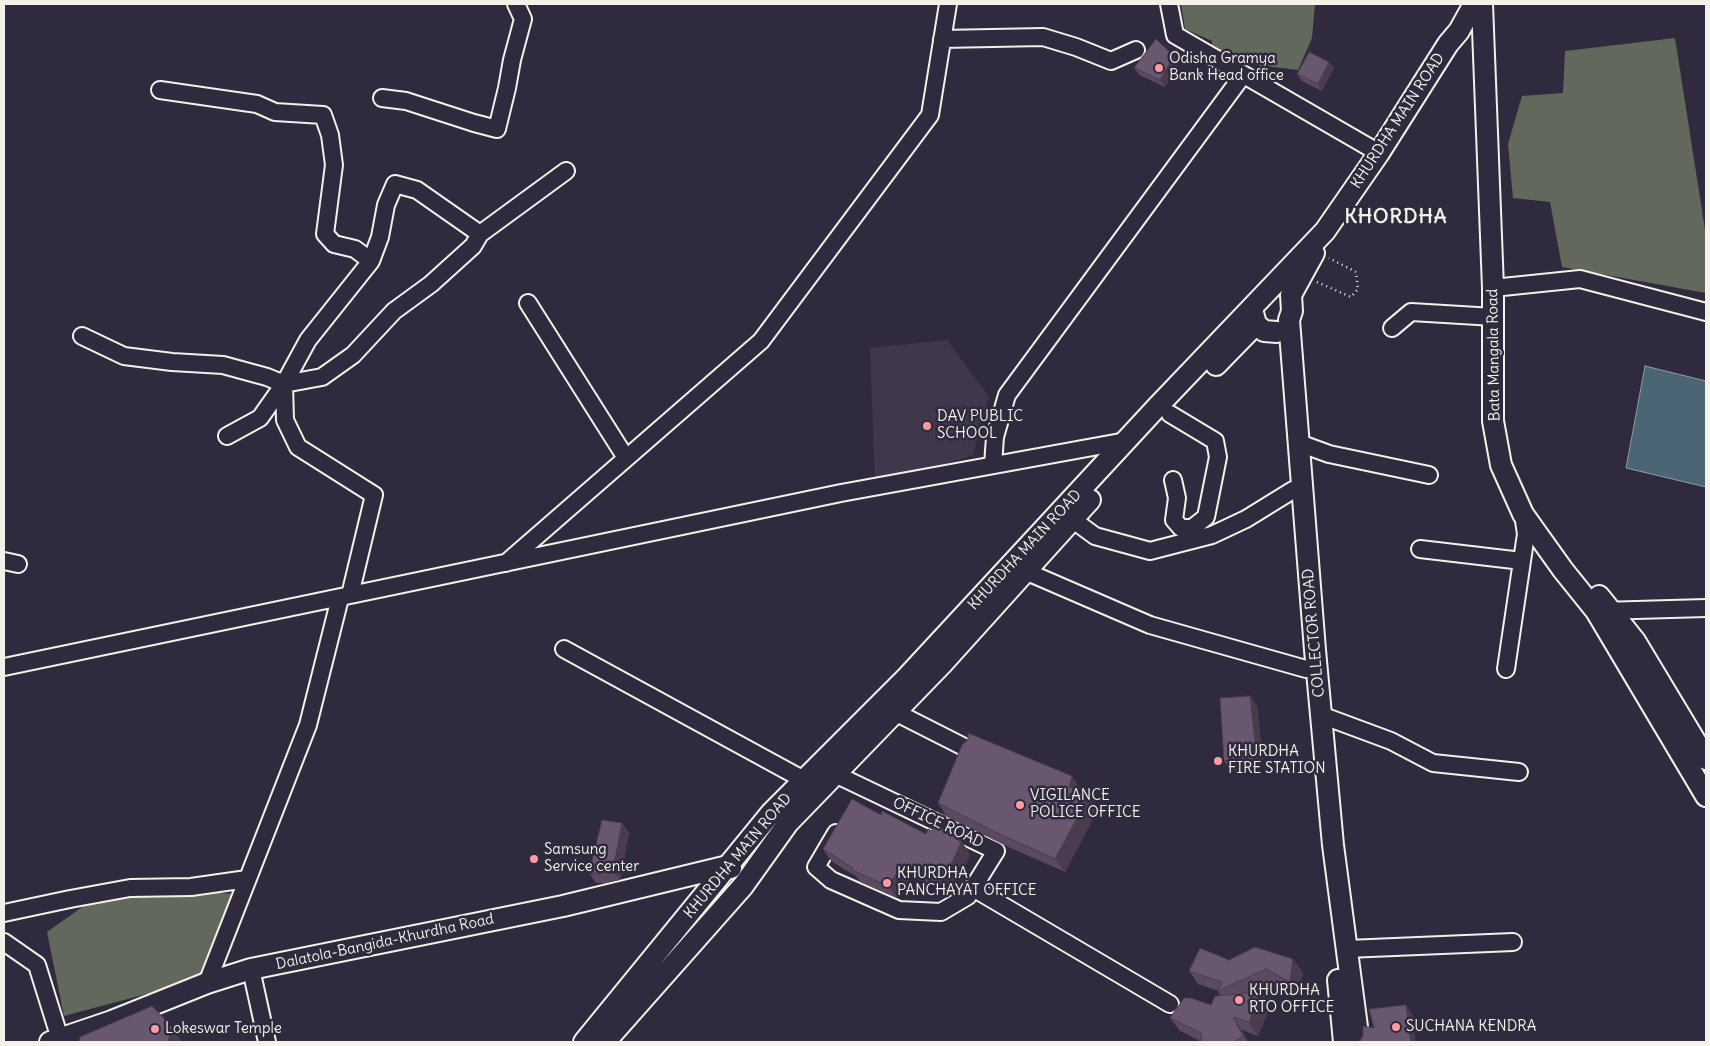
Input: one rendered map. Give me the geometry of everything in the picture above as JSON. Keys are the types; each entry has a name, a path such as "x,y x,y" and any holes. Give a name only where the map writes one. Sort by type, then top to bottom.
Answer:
{"main road":[{"path":"1448,44 1464,4"},
{"path":"1448,44 1459,31 1474,4"},
{"name":"Bata Mangala Road","path":"1482,4 1497,288 1507,418 1513,461 1534,512 1604,611 1706,796"},
{"name":"Bata Mangala Road","path":"1488,4 1497,288 1494,317 1493,421 1501,465 1523,514 1563,570 1635,641 1706,759"},
{"name":"KHURDHA MAIN ROAD","path":"584,1042 771,813 907,677 1126,440 1325,231 1379,153 1448,44"},
{"name":"COLLECTOR ROAD","path":"1325,231 1291,295 1292,311 1283,326 1306,669 1333,846 1359,1042"},
{"path":"1269,289 1281,290 1291,295"},
{"path":"1255,303 1253,314 1256,324 1264,331 1283,326"},
{"name":"KHURDHA MAIN ROAD","path":"605,1042 748,879 788,824 942,664 1072,519 1256,324"},
{"name":"COLLECTOR ROAD","path":"1283,326 1299,443 1321,715 1320,762 1344,1042"},
{"path":"728,866 748,879"},
{"name":"Dalatola-Bangida-Khurdha Road","path":"57,1041 207,983 251,969 563,906 728,866"}],"street":[{"path":"382,98 406,102 497,129 523,19 516,4"},
{"path":"505,563 761,341 930,115 948,4"},
{"path":"1169,4 1175,35 1379,153"},
{"path":"942,39 1043,37 1076,47 1111,61 1136,50"},
{"path":"993,465 995,437 1007,395 1243,75"},
{"path":"160,90 256,104 275,112 323,115 330,134 334,165 325,234 334,244 355,249 371,261"},
{"path":"82,336 124,356 172,362 223,365 267,376 284,384 322,377 354,355 394,311 431,284 473,246 480,234 566,171"},
{"path":"227,436 260,418 284,384 308,340 371,261 380,237 386,205 395,184 418,190 480,234"},
{"path":"1497,288 1580,278 1706,312"},
{"path":"528,303 626,458"},
{"path":"1392,328 1411,312 1494,317"},
{"path":"207,983 308,725 374,495 298,447 285,420 284,384"},
{"path":"1170,414 1215,442 1218,457 1206,517 1192,528 1181,528 1174,520 1177,498 1173,480"},
{"path":"4,667 841,493 1126,440"},
{"path":"1299,443 1329,454 1429,475"},
{"path":"1072,519 1095,536 1150,551 1212,535 1246,519 1293,490"},
{"path":"1506,669 1526,534 1523,514"},
{"path":"1420,549 1522,561"},
{"path":"1025,571 1150,625 1306,669"},
{"path":"1604,611 1706,608"},
{"path":"564,649 804,780"},
{"path":"896,712 968,749"},
{"path":"1321,715 1391,741 1433,763 1519,772"},
{"name":"OFFICE ROAD","path":"835,774 996,851 968,896 940,912 900,910 831,880 816,867 847,816"},
{"path":"4,913 130,888 191,887 247,879"},
{"path":"973,888 1170,1004"},
{"path":"4,942 37,965 57,1041"},
{"path":"1347,949 1513,942"},
{"path":"251,969 267,1042"}],"path":[{"path":"1302,276 1350,297 1358,289 1356,272 1325,256"}],"shaded area":[{"name":"DAV PUBLIC SCHOOL","path":"947,340 989,397 973,455 875,487 870,348"}],"green space":[{"path":"1181,4 1315,4 1312,38 1298,70 1233,62 1212,56 1212,41 1185,29"},
{"path":"1675,38 1706,236 1706,293 1562,267 1550,202 1513,198 1508,144 1522,96 1563,93 1565,51"},
{"path":"158,889 237,894 199,980 64,1016 47,932 88,903"}],"water":[{"path":"1645,366 1706,381 1706,487 1626,468"}],"building":[{"name":"Odisha Gramya Bank Head office","path":"1156,39 1174,56 1160,80 1134,68"},
{"path":"1309,52 1329,62 1318,84 1297,74"},
{"path":"1250,696 1256,750 1251,748 1253,756 1224,761 1220,698"},
{"name":"VIGILANCE POLICE OFFICE","path":"968,733 1072,776 1069,787 1089,796 1055,859 995,832 938,803 962,745 968,740"},
{"path":"852,799 881,815 882,811 926,834 928,829 932,831 936,825 958,836 956,839 961,842 944,881 903,864 888,886 852,870 853,868 823,849"},
{"path":"602,820 622,823 613,870 589,873"},
{"path":"1255,947 1293,959 1290,982 1266,969 1218,991 1222,982 1189,971 1200,948 1229,960"},
{"path":"1261,992 1249,1022 1233,1017 1243,1036 1234,1042 1202,1042 1201,1033 1170,1018 1184,998 1191,998 1211,1005 1215,996"},
{"path":"1406,1005 1411,1042 1360,1042 1363,1036 1363,1026 1374,1028 1369,1009"},
{"path":"152,1006 172,1027 168,1042 79,1042 80,1037"}],"place":[{"name":"Odisha Gramya Bank Head office","path":"1159,68"},
{"name":"DAV PUBLIC SCHOOL","path":"927,426"},
{"name":"KHURDHA FIRE STATION","path":"1218,761"},
{"name":"VIGILANCE POLICE OFFICE","path":"1020,805"},
{"name":"Samsung Service center","path":"534,859"},
{"name":"KHURDHA PANCHAYAT OFFICE","path":"887,883"},
{"name":"KHURDHA RTO OFFICE","path":"1239,1000"},
{"name":"SUCHANA KENDRA","path":"1396,1027"},
{"name":"Lokeswar Temple","path":"155,1029"}],"district":[{"name":"KHORDHA","path":"1396,217"}]}
